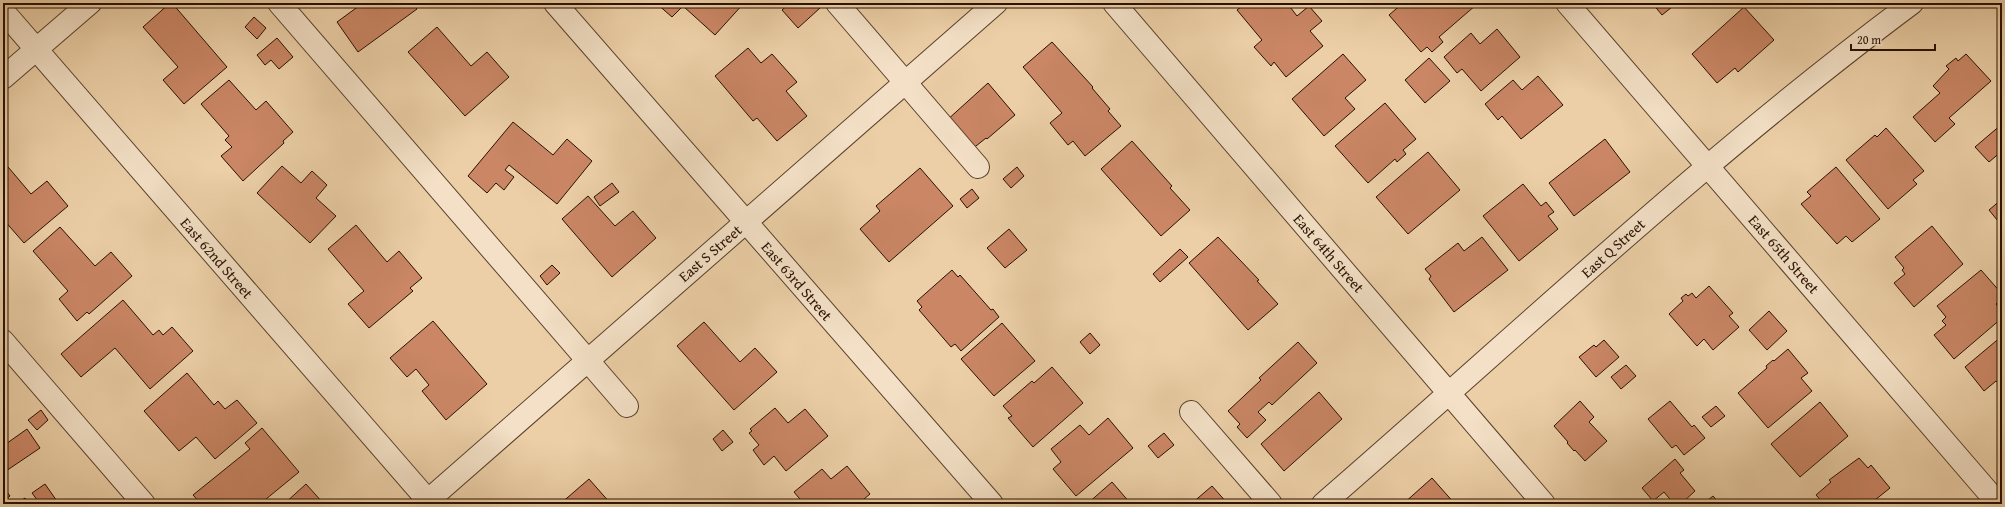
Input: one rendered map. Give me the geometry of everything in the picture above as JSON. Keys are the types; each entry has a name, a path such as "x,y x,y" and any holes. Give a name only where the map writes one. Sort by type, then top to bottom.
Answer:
{"street":[{"path":"3,78 90,3"},
{"path":"279,3 589,360 627,406"},
{"name":"East 63rd Street","path":"555,3 992,504"},
{"path":"837,3 978,167"},
{"name":"East S Street","path":"428,503 996,3"},
{"name":"East 64th Street","path":"1114,3 1544,504"},
{"name":"East 65th Street","path":"1567,3 1989,493 2001,504"},
{"name":"East Q Street","path":"1323,504 1451,394 1707,165 1862,40 1912,3"},
{"name":"East 62nd Street","path":"3,11 428,503"},
{"path":"3,341 144,504"},
{"path":"1191,412 1271,504"}],"building":[{"path":"170,3 172,3 227,67 184,104 163,80 178,67 143,27"},
{"path":"363,3 413,3 417,9 358,52 337,22"},
{"path":"656,3 744,3 715,35 683,6 672,17"},
{"path":"790,3 815,3 820,8 798,28 782,10"},
{"path":"1246,3 1287,3 1297,16 1309,6 1322,21 1310,31 1323,46 1286,77 1274,62 1271,66 1254,47 1262,40 1237,10"},
{"path":"1403,3 1474,3 1476,5 1439,37 1443,42 1432,52 1427,47 1421,52 1389,15"},
{"path":"1652,3 1677,3 1662,15"},
{"path":"1744,7 1774,40 1738,72 1735,68 1717,83 1692,54"},
{"path":"254,17 266,28 257,39 245,27"},
{"path":"437,27 471,66 487,52 509,77 465,116 408,52"},
{"path":"1497,29 1520,57 1481,91 1462,69 1457,73 1444,57 1471,33 1480,44"},
{"path":"277,38 293,57 279,69 271,60 265,65 257,55"},
{"path":"1052,42 1093,87 1092,88 1110,109 1108,111 1121,126 1085,156 1073,141 1068,145 1050,123 1062,113 1023,67"},
{"path":"748,48 761,63 772,54 797,82 786,91 807,116 777,141 757,118 753,121 715,76"},
{"path":"1343,54 1366,80 1345,98 1355,109 1324,136 1292,99"},
{"path":"1966,54 1991,81 1949,118 1955,124 1935,142 1913,117 1940,93 1933,86 1949,69 1946,66 1956,58 1958,61"},
{"path":"1429,58 1450,81 1425,103 1405,80"},
{"path":"1538,76 1563,105 1521,139 1502,116 1498,120 1485,104 1513,80 1522,90"},
{"path":"229,80 256,110 266,101 293,132 283,141 284,143 243,181 221,156 232,147 225,140 229,136 201,104"},
{"path":"988,83 1015,115 987,139 986,138 971,150 946,121"},
{"path":"1385,103 1416,139 1403,150 1406,154 1397,162 1395,159 1368,183 1335,146"},
{"path":"513,122 553,155 567,139 592,161 557,204 509,165 505,170 514,177 504,190 496,183 487,193 468,176"},
{"path":"2002,124 2002,151 1989,162 1975,147"},
{"path":"1886,128 1924,171 1913,180 1917,184 1888,209 1846,160 1875,135 1877,137"},
{"path":"1605,139 1630,172 1574,216 1549,183"},
{"path":"1132,141 1172,186 1170,188 1190,210 1161,236 1101,169"},
{"path":"1428,152 1460,190 1408,234 1376,197"},
{"path":"3,161 31,194 47,181 68,206 24,243 3,219"},
{"path":"282,166 301,183 312,171 327,185 316,198 336,216 310,243 257,193"},
{"path":"1017,167 1024,176 1011,188 1003,179"},
{"path":"1836,167 1880,219 1852,242 1846,236 1837,244 1801,204 1811,196 1807,192"},
{"path":"920,168 953,206 889,262 860,229 880,211 876,206"},
{"path":"612,183 619,192 600,206 594,197"},
{"path":"1523,184 1541,206 1546,202 1554,212 1548,216 1558,229 1519,261 1483,216"},
{"path":"972,189 979,198 967,208 960,199"},
{"path":"588,196 615,226 633,211 656,238 612,277 562,219"},
{"path":"2002,199 2002,226 1989,210"},
{"path":"356,225 387,262 399,251 422,278 410,288 413,291 369,328 348,304 364,291 328,249"},
{"path":"1932,226 1963,264 1914,307 1894,283 1905,274 1902,270 1904,268 1895,257"},
{"path":"60,227 95,266 111,252 132,276 89,314 87,312 77,321 59,299 68,291 33,251"},
{"path":"1009,229 1027,250 1005,268 987,248"},
{"path":"1218,237 1259,280 1257,281 1278,304 1248,330 1189,263"},
{"path":"1482,237 1508,270 1454,312 1429,279 1431,276 1425,269 1458,243 1464,251"},
{"path":"1180,249 1188,257 1160,282 1153,274"},
{"path":"552,265 560,273 547,285 540,276"},
{"path":"952,270 958,277 960,275 999,317 961,351 955,344 951,347 919,310 922,307 917,301"},
{"path":"1981,270 2002,294 2002,298 1996,304 2002,311 2002,318 1954,359 1934,335 1946,325 1942,321 1946,317 1937,306"},
{"path":"1709,286 1733,313 1729,316 1739,327 1713,350 1704,339 1697,346 1669,314 1683,301 1681,298 1686,294 1688,296 1692,293 1696,298"},
{"path":"123,300 153,335 159,330 163,335 172,327 193,351 150,389 115,348 81,377 61,354"},
{"path":"1769,311 1787,331 1767,350 1749,330"},
{"path":"433,321 487,384 446,420 422,391 429,385 416,369 407,377 390,358"},
{"path":"704,322 740,362 755,348 777,372 734,410 677,346"},
{"path":"1002,323 1035,361 994,396 961,359"},
{"path":"1090,333 1100,345 1090,354 1080,342"},
{"path":"2002,336 2002,383 2000,385 1996,381 1984,391 1965,367"},
{"path":"1604,340 1619,357 1596,377 1579,357 1594,345 1596,347"},
{"path":"1298,342 1317,363 1272,405 1269,402 1258,412 1266,420 1247,438 1237,427 1240,424 1228,411 1261,380 1259,378"},
{"path":"1788,349 1808,373 1801,378 1812,391 1768,428 1738,393 1767,368 1766,366"},
{"path":"1626,365 1636,376 1621,389 1611,377"},
{"path":"1052,367 1083,403 1033,447 1008,418 1012,416 1003,406 1032,381 1034,383"},
{"path":"187,373 214,405 218,401 225,409 237,400 257,423 215,459 196,437 179,451 144,411"},
{"path":"1319,392 1342,419 1284,471 1261,444"},
{"path":"1580,401 1594,417 1589,422 1607,441 1585,461 1575,450 1574,451 1554,426"},
{"path":"1670,401 1692,427 1694,425 1705,438 1684,455 1676,445 1672,448 1648,419"},
{"path":"1820,402 1848,436 1800,477 1771,444"},
{"path":"1716,406 1725,416 1711,427 1702,417"},
{"path":"775,408 788,423 805,409 828,436 786,471 774,456 764,465 753,450 759,445 749,433 752,431 750,429"},
{"path":"41,410 48,420 37,430 28,420"},
{"path":"1108,418 1133,448 1076,496 1053,469 1061,462 1051,449 1080,425 1089,435"},
{"path":"262,428 299,472 260,504 236,504 233,500 228,504 201,504 193,495 250,449 245,443"},
{"path":"27,429 40,448 3,473 3,446"},
{"path":"723,430 733,442 722,451 713,439"},
{"path":"1164,433 1174,445 1158,458 1148,446"},
{"path":"1859,458 1868,468 1871,465 1890,488 1870,504 1824,504 1816,495 1831,482 1829,480"},
{"path":"1675,459 1684,470 1680,473 1695,491 1681,504 1674,504 1664,492 1653,501 1642,488"},
{"path":"847,466 870,494 858,504 804,504 794,492 822,469 831,479"},
{"path":"1432,478 1455,504 1403,504"},
{"path":"589,479 611,504 560,504"},
{"path":"1112,482 1131,504 1087,504"},
{"path":"45,484 59,504 33,504 38,501 32,493"},
{"path":"306,484 324,504 284,504"},
{"path":"1212,486 1228,504 1191,504"},
{"path":"3,487 10,496 3,501"},
{"path":"1713,496 1720,504 1703,504"},
{"path":"25,498 29,504 16,504"}]}
